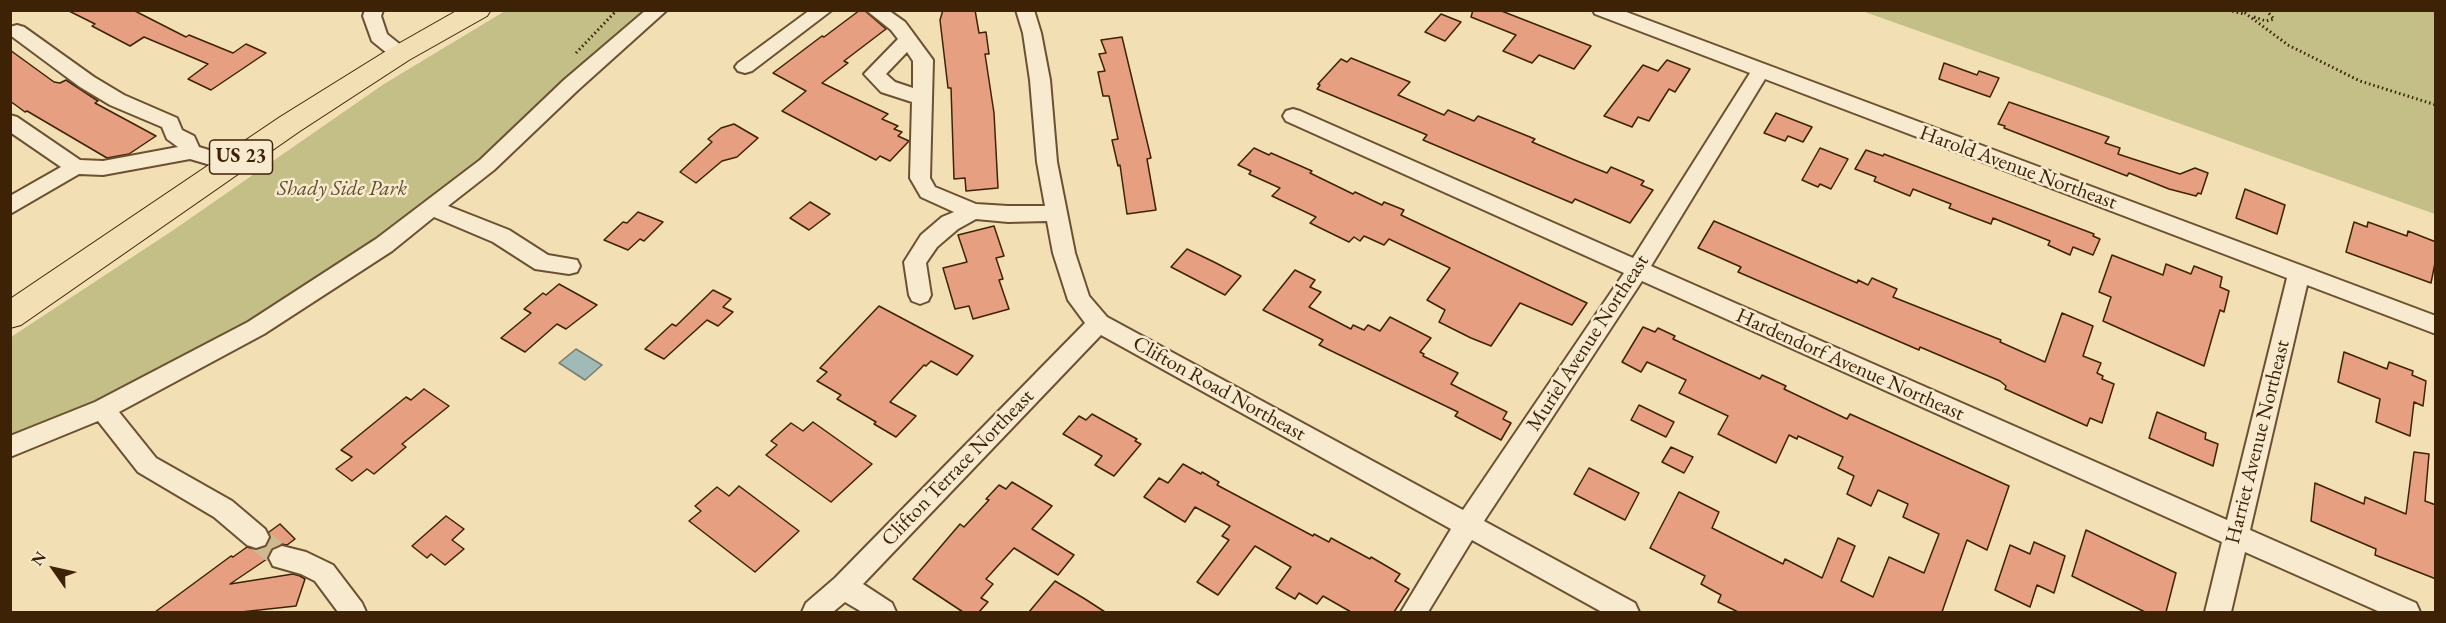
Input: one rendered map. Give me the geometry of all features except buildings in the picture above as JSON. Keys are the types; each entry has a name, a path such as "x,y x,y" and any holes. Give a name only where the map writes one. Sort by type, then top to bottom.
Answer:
{"highway":[{"name":"US 23","path":"10,316 231,164 400,54 478,10"}],"street":[{"path":"374,10 372,16 379,37 400,54"},
{"path":"10,447 103,409 256,328 384,245 488,165 571,85 658,10"},
{"path":"745,67 823,10"},
{"path":"875,10 898,26 923,60 920,178 928,192 973,211 1008,214 1056,213"},
{"name":"Clifton Road Northeast","path":"1025,10 1032,33 1040,80 1047,162 1064,253 1079,300 1100,323 1626,612"},
{"name":"Harold Avenue Northeast","path":"1602,10 1760,72 2436,325"},
{"path":"17,30 102,91 170,123 174,134 187,141 190,152"},
{"path":"908,40 874,74 888,87 922,98"},
{"name":"Muriel Avenue Northeast","path":"1414,612 1467,526 1637,270 1760,72"},
{"name":"Hardendorf Avenue Northeast","path":"1293,116 2407,612"},
{"path":"10,122 76,167"},
{"path":"162,156 174,134"},
{"path":"10,206 76,167 113,166 190,152 231,164"},
{"path":"432,208 501,236 543,264 569,266"},
{"path":"920,295 915,262 929,241 950,223 973,211"},
{"name":"Harriet Avenue Northeast","path":"2218,612 2299,273"},
{"name":"Clifton Terrace Northeast","path":"815,612 844,586 1100,323"},
{"path":"103,409 121,435 147,465 223,509 256,537"},
{"path":"282,558 306,564 324,573 353,612"},
{"path":"844,586 883,612"}],"path":[{"path":"573,56 617,10"},
{"path":"2228,10 2266,21 2274,19 2266,10"},
{"path":"2241,10 2288,45 2360,81 2436,105"}],"green space":[{"name":"Shady Side Park","path":"505,11 649,11 624,28 582,65 483,161 371,246 188,360 11,443 11,337 172,231 384,84"},
{"path":"1862,11 2435,11 2435,214"}],"water":[{"path":"576,349 602,365 585,380 559,363"}],"tunnel":[{"path":"256,537 282,558"}]}
